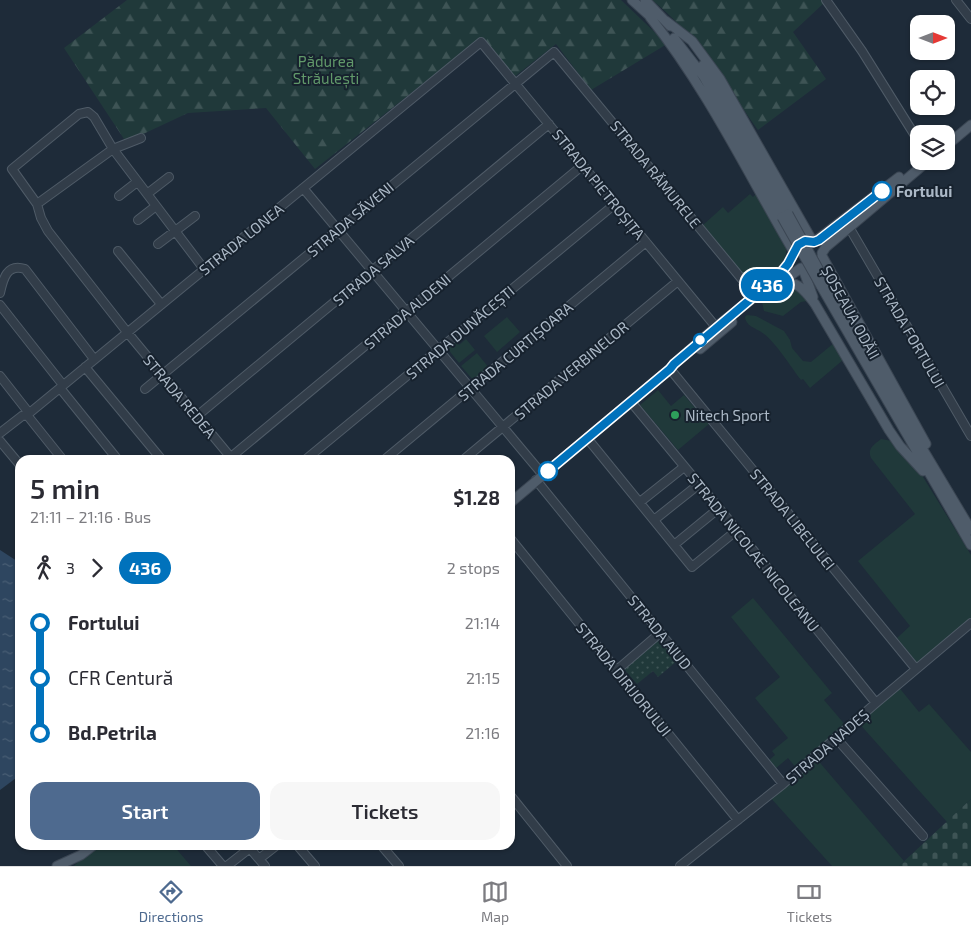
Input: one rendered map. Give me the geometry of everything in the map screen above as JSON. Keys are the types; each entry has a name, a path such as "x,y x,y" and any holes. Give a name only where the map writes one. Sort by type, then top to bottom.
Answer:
{"main road":[{"name":"ȘOSEAUA ODĂII","path":"632,0 672,36 704,77 785,216"},
{"name":"ȘOSEAUA ODĂII","path":"645,0 696,55 711,78 823,285 947,495 971,530"},
{"path":"650,16 703,90 794,253 795,262 802,268 815,304"},
{"path":"666,21 692,41 720,79 805,228 819,246 839,287 913,419 947,495"},
{"path":"955,131 971,118"},
{"path":"955,138 971,125"},
{"path":"515,498 670,369 716,327 802,268 811,269 817,266 826,247 845,227 910,169"},
{"path":"670,369 688,358 760,295 788,264 801,242 814,242 845,227 917,170"},
{"path":"805,228 812,233 819,234 845,227"},
{"path":"839,287 829,264 828,252 845,227"},
{"path":"760,295 784,285 795,283 803,288 815,304 889,430 947,495"},
{"name":"ȘOSEAUA ODĂII","path":"947,495 971,545"},
{"path":"69,866 88,850"},
{"path":"57,866 81,855"}],"street":[{"path":"826,0 862,51 910,128"},
{"path":"956,0 971,19"},
{"name":"STRADA PIETROȘIȚA","path":"481,42 716,327"},
{"name":"STRADA LONEA","path":"0,434 22,416 28,414 481,42"},
{"name":"STRADA SĂVENI","path":"145,389 552,52 556,53"},
{"name":"STRADA RĂMURELE","path":"556,53 760,295"},
{"name":"STRADA REDEA","path":"113,149 94,117 88,112 84,112 12,169 37,204 41,218 48,231 127,332 229,455"},
{"name":"STRADA SALVA","path":"197,416 549,124"},
{"path":"37,204 113,149 141,138"},
{"path":"113,149 204,270"},
{"name":"STRADA ALDENI","path":"237,455 583,165"},
{"path":"147,194 169,177"},
{"path":"119,196 138,182"},
{"name":"STRADA AIUD","path":"303,188 502,427 660,633 783,784"},
{"name":"STRADA DUNĂCEȘTI","path":"312,455 615,204"},
{"path":"138,220 156,206"},
{"path":"158,244 195,216"},
{"name":"STRADA FORTULUI","path":"845,227 971,436"},
{"name":"STRADA CURTIȘOARA","path":"390,455 646,242"},
{"path":"118,251 161,304"},
{"path":"0,293 4,277 7,273 13,268 25,269 94,359"},
{"name":"STRADA VERBINELOR","path":"469,455 678,281"},
{"path":"0,305 114,455"},
{"path":"85,366 158,455"},
{"name":"STRADA LIBELULEI","path":"670,369 916,669"},
{"path":"0,376 59,455"},
{"name":"STRADA NICOLAE NICOLEANU","path":"631,402 876,703"},
{"path":"586,440 618,484"},
{"path":"586,440 640,502 692,567 737,530"},
{"path":"0,441 15,459"},
{"path":"640,502 684,467"},
{"path":"654,520 698,485"},
{"path":"674,545 718,509"},
{"name":"STRADA DIRIJORULUI","path":"515,544 738,820"},
{"name":"STRADA NADEȘ","path":"680,866 783,784 971,623"},
{"path":"617,670 660,633"},
{"path":"836,738 923,836"},
{"path":"515,800 567,866"},
{"path":"209,850 223,866"},
{"path":"227,866 246,850"},
{"path":"252,850 265,866"},
{"path":"259,859 271,850"},
{"path":"301,850 315,866"},
{"path":"385,850 399,866"}],"green space":[{"name":"Pădurea Străulești","path":"127,0 621,0 667,44 591,90 556,44 514,77 482,37 315,169 266,108 188,113 126,142 64,48"},
{"path":"652,0 824,0 825,2 793,32 826,79 758,130 696,44"},
{"path":"750,194 753,197 756,194 786,245 786,252 781,265 754,289 703,225 723,207 728,213"},
{"path":"794,286 807,301 801,302 783,316 764,311 762,302 783,288"},
{"path":"747,315 756,316 784,331 790,340 792,348 803,361 811,362 834,343 843,360 810,388 803,379 801,380 769,338 747,323 745,317"},
{"path":"507,317 520,332 497,352 484,336"},
{"path":"466,339 475,350 459,363 447,348 456,341 459,345"},
{"path":"477,353 489,368 474,381 461,366"},
{"name":"Nitech Sport","path":"658,390 671,406 684,395 709,424 678,450 640,405"},
{"path":"881,439 892,441 920,472 971,555 971,618 918,664 897,638 910,626 858,561 915,514 871,458 871,449"},
{"path":"753,598 832,693 824,700 847,727 797,769 788,758 775,769 768,761 775,755 772,751 788,738 755,698 780,677 731,617"},
{"path":"659,640 677,661 658,677 653,671 637,684 624,669"},
{"path":"897,685 919,712 929,704 971,752 971,799 947,822 857,721"},
{"path":"815,757 904,861 899,866 832,866 769,796"},
{"path":"971,799 971,866 899,866"},
{"path":"89,850 177,850 191,866 74,866"}],"water":[{"path":"0,550 15,560 15,779 0,790"}],"bus line":[{"name":"436","path":"548,471 779,275 788,264 795,248 801,242 819,240 882,191"}],"place":[{"name":"Fortului","path":"882,191"},
{"name":"Nitech Sport","path":"675,415"}]}
